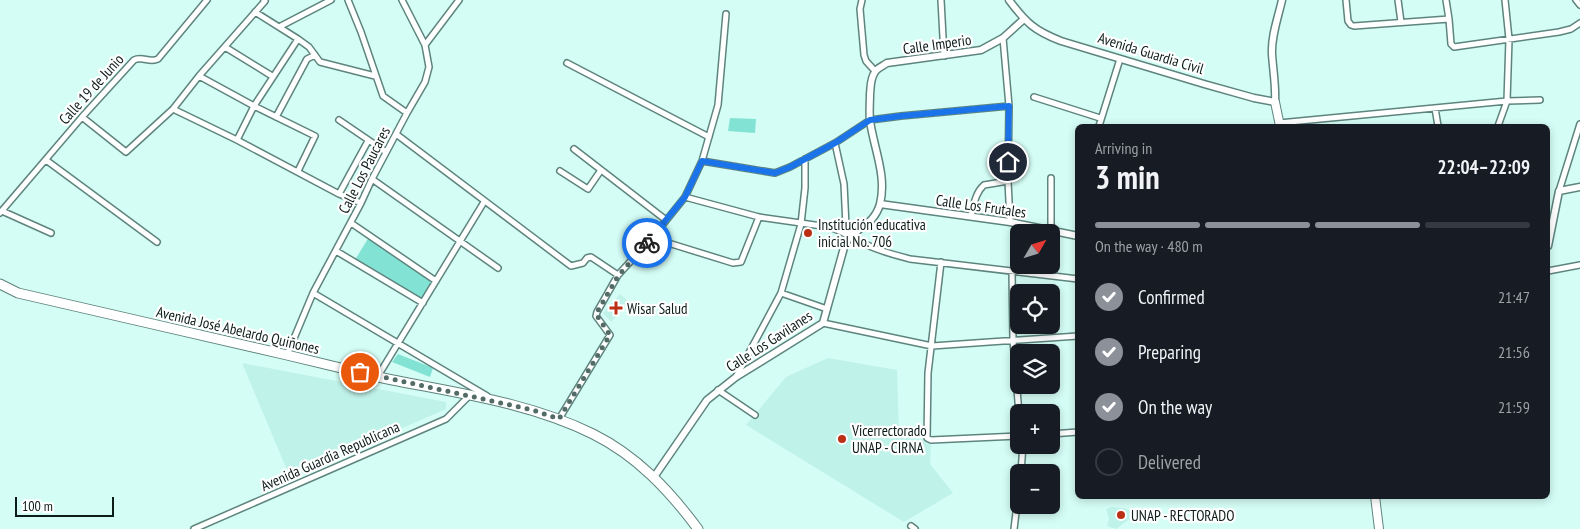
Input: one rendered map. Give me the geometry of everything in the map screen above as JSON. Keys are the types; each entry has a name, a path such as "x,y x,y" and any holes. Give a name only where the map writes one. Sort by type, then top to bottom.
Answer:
{"main road":[{"path":"1275,102 1279,124"},
{"name":"Avenida José Abelardo Quiñones","path":"0,284 18,293 378,376 470,395 533,410 559,419 617,447 636,461 679,504 698,529"},
{"path":"1375,499 1379,529"}],"street":[{"name":"Calle 19 de Junio","path":"1,212 82,117 134,60 138,58 154,61 158,59 207,0"},
{"path":"82,117 126,152 172,108 264,0"},
{"path":"279,27 332,0"},
{"path":"348,0 383,96 407,113"},
{"name":"Calle Los Paucares","path":"287,355 313,293 351,223 386,152 425,82 429,67 425,45 402,0"},
{"path":"425,45 459,0"},
{"path":"850,235 870,222 880,204 882,188 881,172 870,120 871,80 875,70 866,61 864,55 860,9 862,0"},
{"path":"942,0 944,56"},
{"name":"Avenida Guardia Civil","path":"1009,0 1024,18 1036,29 1048,36 1254,98 1275,102"},
{"path":"1275,102 1276,89 1272,38 1282,0"},
{"path":"1346,0 1348,21 1354,26 1449,19"},
{"path":"1398,0 1401,22"},
{"path":"1446,0 1454,47 1559,32 1580,24"},
{"path":"1499,124 1507,101 1509,39 1505,0"},
{"path":"1576,0 1580,5"},
{"path":"255,12 298,39 308,47 320,62 375,76"},
{"path":"559,419 610,335 596,314 618,276 685,197 702,161 718,105 726,14"},
{"name":"Calle Imperio","path":"875,70 887,63 981,50 1003,38 1024,18"},
{"path":"1003,38 1009,106 1008,181 1010,222"},
{"path":"237,140 272,76 298,39"},
{"path":"225,47 272,76"},
{"path":"276,117 307,59 315,55"},
{"path":"1099,124 1120,59"},
{"path":"567,63 709,138"},
{"path":"198,76 315,136 298,172"},
{"path":"1034,96 1100,118"},
{"path":"1288,124 1507,101 1540,100"},
{"path":"702,161 775,173 835,143 870,120 1009,106"},
{"path":"172,108 339,194 361,203"},
{"path":"1435,108 1438,124"},
{"path":"339,120 386,152"},
{"path":"1550,236 1559,191 1580,124"},
{"path":"396,134 571,266 583,263 587,258 591,257 618,276"},
{"path":"339,194 368,141"},
{"path":"835,143 844,184 846,226 850,235"},
{"path":"574,149 666,220"},
{"path":"736,377 781,293 801,224 805,188 805,159"},
{"path":"46,160 157,242"},
{"path":"560,171 588,189 601,170"},
{"path":"1051,178 1051,224"},
{"path":"372,179 461,240 498,268"},
{"path":"971,216 976,196 984,185 1008,181"},
{"path":"1559,191 1580,187"},
{"path":"685,197 759,217 829,228 850,235 865,244 889,253 910,258 1010,271"},
{"path":"378,376 484,202"},
{"name":"Calle Los Frutales","path":"880,204 1019,224"},
{"path":"1,212 51,233"},
{"path":"652,238 737,263 741,262 759,217"},
{"path":"351,223 436,281"},
{"name":"Calle Los Frutales","path":"1060,233 1075,235"},
{"name":"Calle Los Gavilanes","path":"654,477 694,416 707,400 736,377 823,323 845,244 850,235"},
{"path":"336,251 423,303"},
{"path":"941,262 928,373 928,438 931,440 1010,436"},
{"path":"1550,272 1580,265"},
{"path":"1012,274 1013,340 1018,404"},
{"path":"1038,274 1075,279"},
{"path":"313,293 498,402"},
{"path":"781,293 827,309"},
{"path":"823,323 932,346 1075,336"},
{"path":"718,390 755,415"},
{"name":"Avenida Guardia Republicana","path":"194,529 446,418 470,395"},
{"path":"1060,433 1075,432"},
{"path":"1014,529 1016,514"}],"shaded area":[{"name":"Wisar Salud","path":"620,294 629,302 611,322 603,313"},
{"name":"Vicerrectorado UNAP - CIRNA","path":"828,358 897,370 899,437 931,440 930,464 953,493 904,522 746,425 786,377"},
{"path":"242,363 446,402 446,409 290,477"},
{"name":"UNAP - RECTORADO","path":"1112,507 1124,508 1138,513 1116,529 1107,526 1109,518 1106,509"}],"green space":[{"path":"730,118 756,119 755,133 728,131"},
{"path":"369,237 434,281 421,302 355,260"},
{"path":"398,354 433,368 430,377 392,362"}],"way so far":[{"path":"360,372 470,395 533,410 559,419 610,335 596,314 618,276 647,243"}],"place":[{"name":"Institución educativa inicial No. 706","path":"808,233"},
{"name":"Wisar Salud","path":"616,308"},
{"name":"Vicerrectorado UNAP - CIRNA","path":"842,439"},
{"name":"UNAP - RECTORADO","path":"1121,515"}],"route":[{"path":"647,243 685,197 702,161 775,173 835,143 870,120 1009,106 1008,162"}]}
